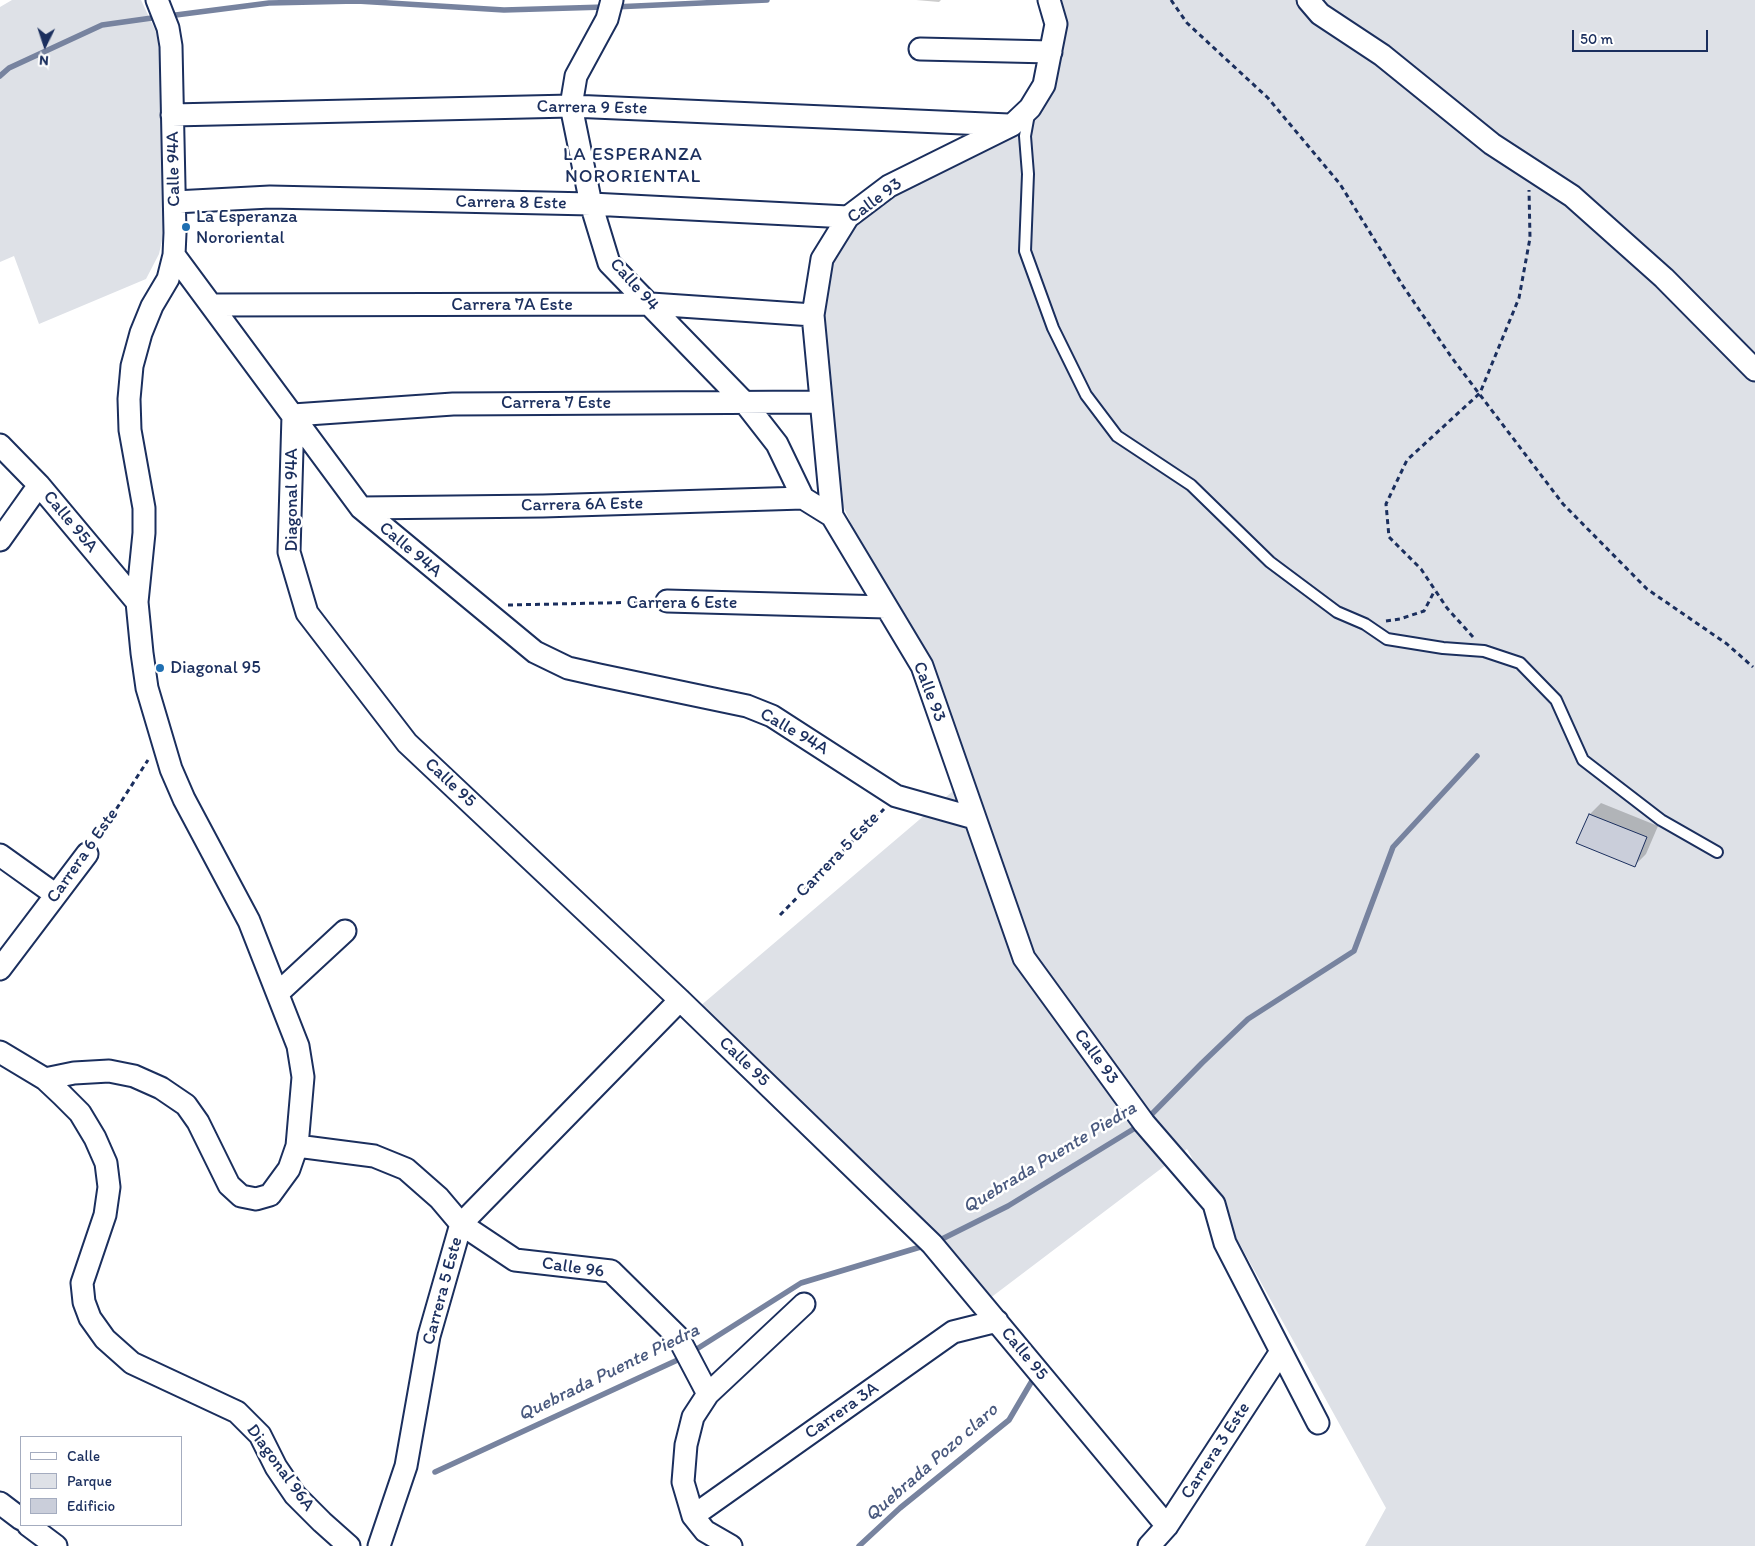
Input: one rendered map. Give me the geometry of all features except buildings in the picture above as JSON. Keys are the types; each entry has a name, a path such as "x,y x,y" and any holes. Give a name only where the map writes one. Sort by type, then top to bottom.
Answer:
{"street":[{"name":"Calle 93","path":"1048,0 1056,24 1044,85 1030,108 1012,125 889,186 848,217 822,260 813,315 819,402 828,462 832,516 922,666 1024,958 1144,1123 1214,1204 1225,1243 1280,1353 1318,1423"},
{"path":"1308,0 1320,14 1382,55 1492,144 1531,167 1572,196 1657,272 1755,370"},
{"name":"Calle 94A","path":"158,2 168,28 175,202 174,255 361,508 535,652 568,668 747,706 772,716 896,796 974,818"},
{"name":"Calle 94","path":"610,6 576,76 571,106 591,204 609,263 651,304 745,403 777,444 803,498"},
{"path":"920,49 1051,52"},
{"name":"Carrera 9 Este","path":"172,115 571,106 1012,125"},
{"name":"Carrera 8 Este","path":"175,202 270,197 591,204 848,217"},
{"path":"45,1079 74,1073 109,1071 134,1076 160,1088 186,1105 198,1122 229,1185 241,1196 256,1199 270,1195 289,1169 297,1146 303,1077 302,1061 298,1046 249,921 184,798 162,739 147,688 136,602 144,533 144,508 130,430 129,399 132,366 141,333 152,306 168,279 174,255"},
{"name":"Carrera 7A Este","path":"211,305 651,304 813,315"},
{"name":"Carrera 7 Este","path":"292,415 453,404 819,402"},
{"name":"Diagonal 94A","path":"292,415 289,552 307,613"},
{"name":"Calle 95A","path":"0,445 39,485 136,602"},
{"path":"0,540 39,485"},
{"path":"803,498 832,516"},
{"name":"Carrera 6A Este","path":"361,508 543,506 803,498"},
{"name":"Carrera 6 Este","path":"667,601 886,607"},
{"name":"Calle 95","path":"307,613 407,743 680,1000 932,1244 1167,1526"},
{"path":"0,854 56,895"},
{"name":"Carrera 6 Este","path":"0,969 87,854"},
{"path":"278,993 345,931"},
{"name":"Carrera 5 Este","path":"378,1546 406,1466 429,1336 461,1224 680,1000"},
{"name":"Diagonal 96A","path":"0,1052 45,1079 80,1114 95,1138 106,1163 109,1187 105,1215 82,1283 84,1302 90,1318 105,1339 132,1364 237,1412 260,1435 276,1467 295,1495 349,1546"},
{"name":"Calle 96","path":"297,1146 374,1156 406,1169 439,1198 461,1224 515,1260 611,1271 678,1337 708,1394"},
{"path":"731,1546 705,1531 693,1516 683,1482 686,1445 693,1417 708,1394 804,1304"},
{"name":"Carrera 3A","path":"693,1516 953,1332 997,1321"},
{"name":"Carrera 3 Este","path":"1149,1546 1167,1526 1280,1353"},
{"path":"0,1503 20,1518"},
{"path":"322,1522 333,1546"},
{"path":"29,1526 56,1546"}],"lane":[{"path":"1030,108 1025,136 1028,174 1025,251 1054,328 1086,395 1117,436 1190,485 1270,562 1337,612 1365,624 1387,639 1443,648 1484,651 1520,662 1556,700 1583,760 1661,820 1716,852"}],"path":[{"path":"1172,0 1187,23 1268,98 1340,184 1408,294 1452,358 1564,504 1647,589 1727,644 1753,667"},
{"path":"1484,651 1435,590 1421,569 1389,537 1386,504 1407,460 1480,393 1519,298 1530,238 1528,204 1531,167"},
{"path":"1365,624 1400,619 1424,610 1435,590"},
{"name":"Carrera 6 Este","path":"507,605 667,601"},
{"name":"Carrera 6 Este","path":"87,854 162,739"},
{"name":"Carrera 5 Este","path":"780,915 896,796"}],"green space":[{"path":"12,0 141,0 156,32 164,64 165,227 159,254 146,279 39,324 14,256 0,262 0,7"},
{"path":"1049,0 1755,0 1755,1546 1365,1546 1386,1508 1187,1149 981,1305 699,1007 966,780 836,490 812,378 804,297 832,218 905,165 975,138 1036,94"}],"waterway":[{"path":"614,7 767,0"},
{"path":"168,16 269,3 357,1 504,10 605,7"},
{"path":"0,76 9,68 102,25 159,17"},
{"name":"Quebrada Puente Piedra","path":"1147,1119 1248,1019 1354,951 1393,847 1477,756"},
{"name":"Quebrada Puente Piedra","path":"936,1242 1008,1206 1140,1125"},
{"name":"Quebrada Puente Piedra","path":"692,1352 801,1283 927,1245"},
{"name":"Quebrada Puente Piedra","path":"435,1472 684,1357"},
{"name":"Quebrada Pozo claro","path":"859,1546 900,1508 1009,1420 1036,1374"}],"place":[{"name":"La Esperanza Nororiental","path":"186,227"},
{"name":"Diagonal 95","path":"160,668"}],"district":[{"name":"LA ESPERANZA NORORIENTAL","path":"633,166"}]}
